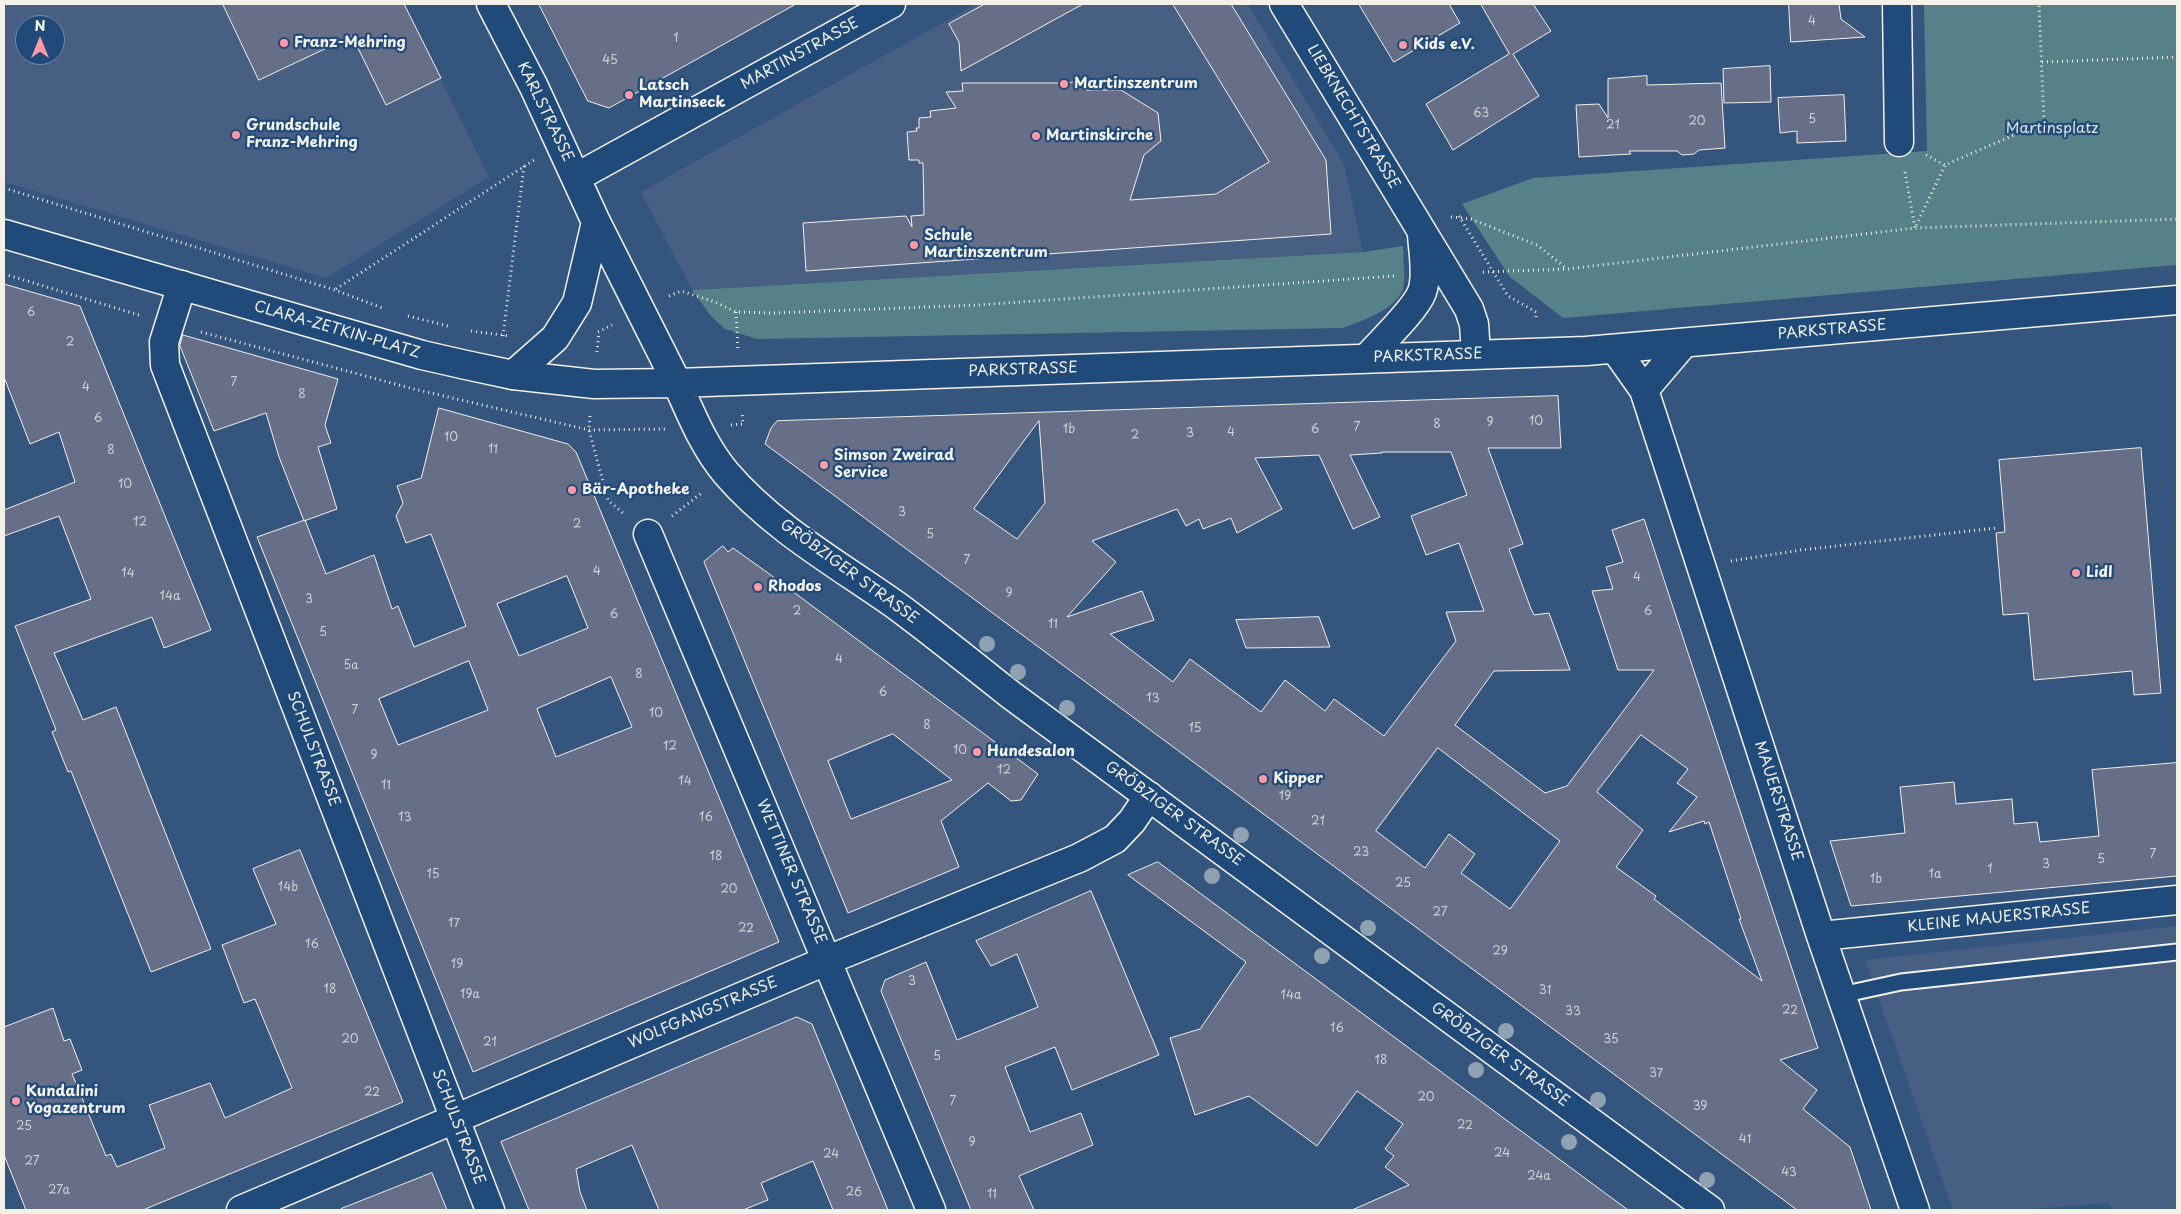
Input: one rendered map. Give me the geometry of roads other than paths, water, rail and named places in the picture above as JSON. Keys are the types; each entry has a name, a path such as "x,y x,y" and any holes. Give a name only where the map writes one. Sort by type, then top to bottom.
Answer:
{"street":[{"name":"KARLSTRASSE","path":"491,4 534,87 577,177 596,222 677,383"},
{"name":"MARTINSTRASSE","path":"577,177 891,4"},
{"name":"LIEBKNECHTSTRASSE","path":"1284,4 1418,225 1437,274 1470,310 1474,324 1476,354"},
{"path":"1897,4 1899,142"},
{"path":"513,375 555,338 577,303 596,222"},
{"name":"CLARA-ZETKIN-PLATZ","path":"4,234 422,355 513,375 594,384 677,383"},
{"path":"1367,358 1414,306 1422,292 1437,274"},
{"name":"SCHULSTRASSE","path":"182,285 164,342 165,365 490,1210"},
{"name":"PARKSTRASSE","path":"677,383 1615,349 2177,300"},
{"path":"1644,390 1684,344"},
{"name":"MAUERSTRASSE","path":"1615,349 1644,390 1821,936 1915,1210"},
{"name":"GRÖBZIGER STRASSE","path":"677,383 698,428 716,460 754,502 788,529 898,607 1012,695 1710,1210"},
{"name":"WETTINER STRASSE","path":"648,534 828,960 931,1210"},
{"name":"WOLFGANGSTRASSE","path":"241,1210 828,960 1079,858 1115,839 1132,821 1149,796"},
{"name":"KLEINE MAUERSTRASSE","path":"1821,936 2177,900"}],"lane":[{"path":"1841,995 1901,982 2177,952"}],"place":[{"name":"Franz-Mehring","path":"284,43"},
{"name":"Kids e.V.","path":"1403,45"},
{"name":"Martinszentrum","path":"1064,84"},
{"name":"Latsch Martinseck","path":"629,95"},
{"name":"Grundschule Franz-Mehring","path":"236,135"},
{"name":"Martinskirche","path":"1036,136"},
{"name":"Schule Martinszentrum","path":"914,245"},
{"name":"Simson Zweirad Service","path":"824,465"},
{"name":"Bär-Apotheke","path":"572,490"},
{"name":"Lidl","path":"2076,573"},
{"name":"Rhodos","path":"758,587"},
{"name":"Hundesalon","path":"977,752"},
{"name":"Kipper","path":"1263,779"},
{"name":"Kundalini Yogazentrum","path":"16,1101"}],"park label":[{"name":"Martinsplatz","path":"2052,129"}]}
